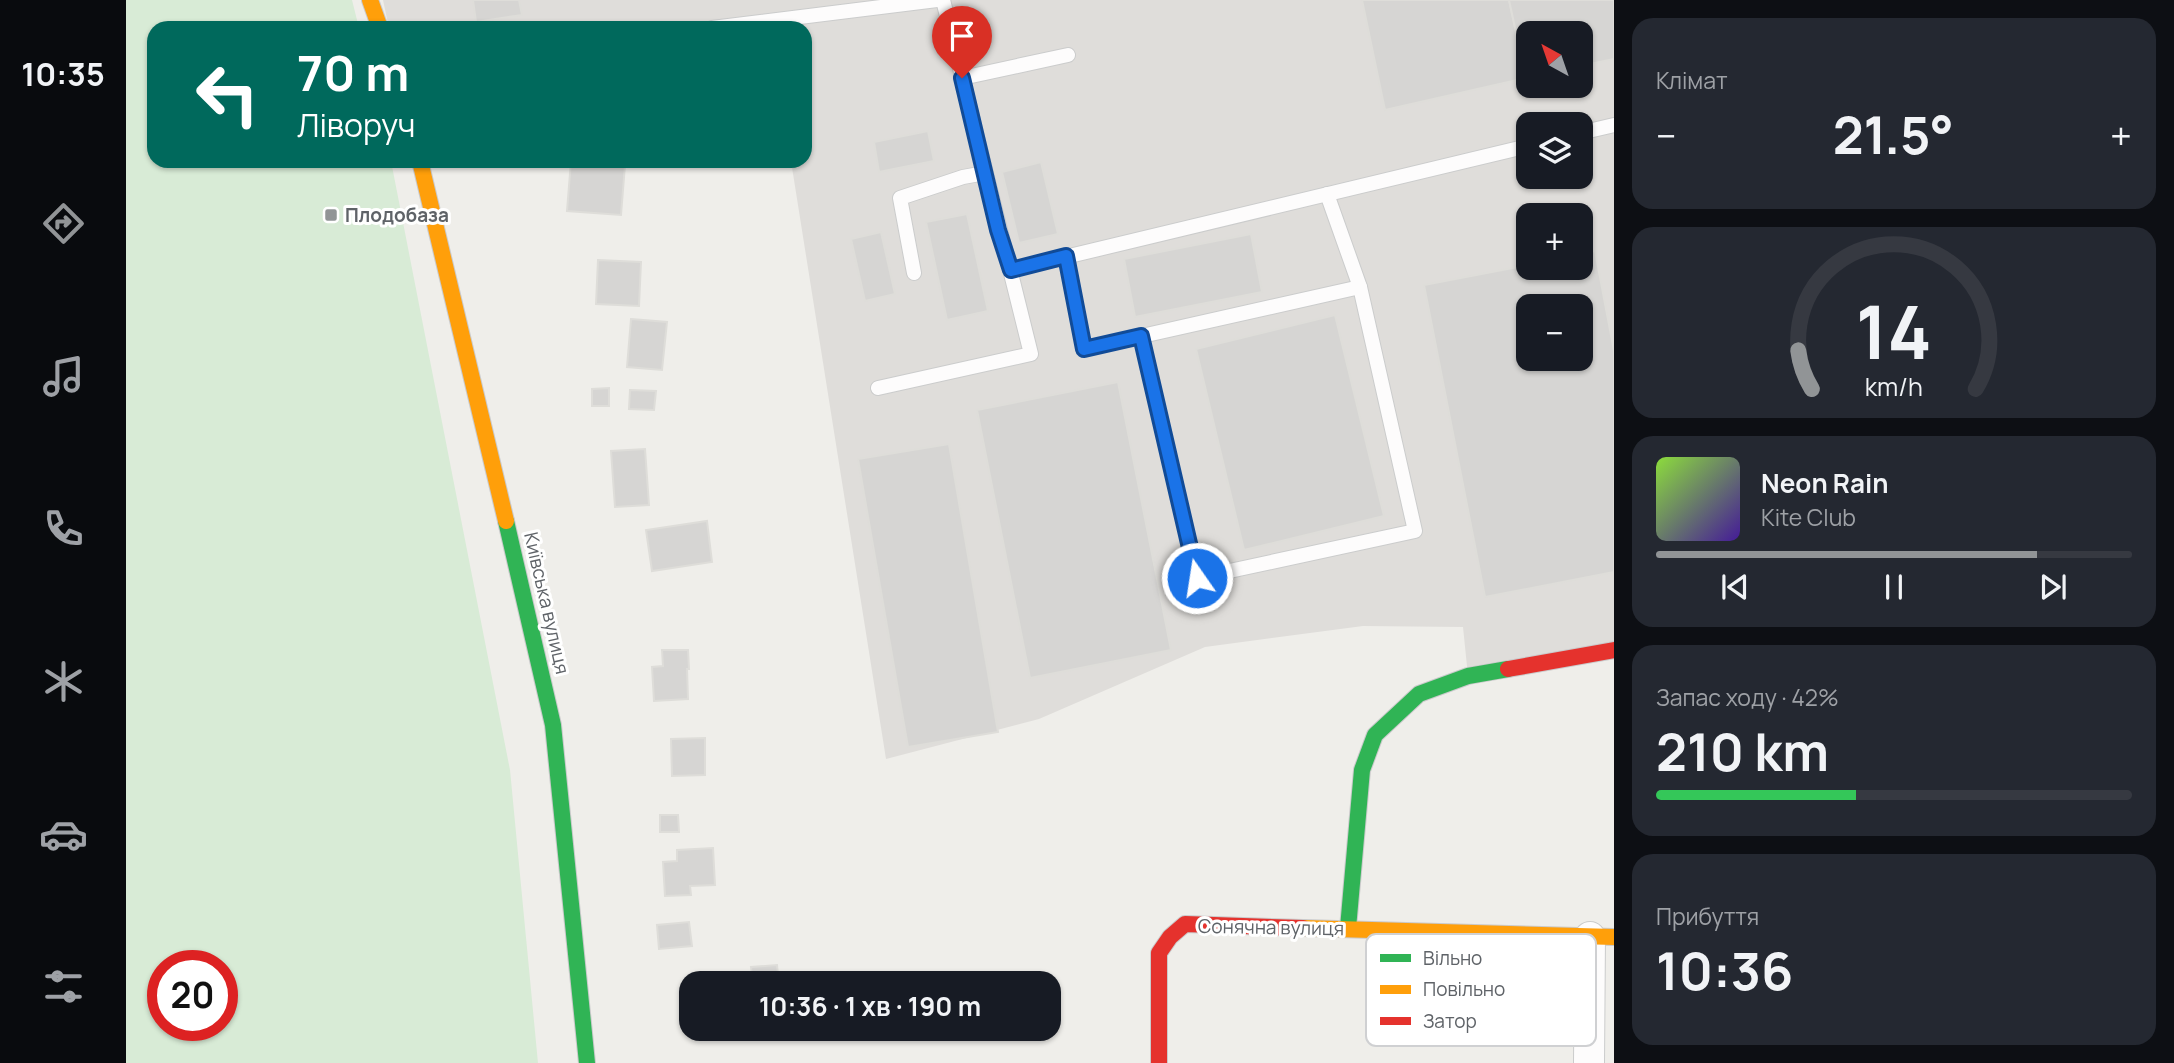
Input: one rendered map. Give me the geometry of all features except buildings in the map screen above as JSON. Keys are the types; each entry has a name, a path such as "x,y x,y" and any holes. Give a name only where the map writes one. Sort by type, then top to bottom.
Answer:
{"street":[{"path":"370,0 378,21"},
{"name":"Київська вулиця","path":"422,168 478,397 553,725 587,1063"},
{"path":"1348,929 1362,770 1375,735 1419,694 1468,676 1614,650"},
{"name":"Сонячна вулиця","path":"1159,1063 1159,953 1170,937 1185,924 1507,934"},
{"name":"Сонячна вулиця","path":"1596,991 1602,937"}],"lane":[{"path":"768,21 937,0"},
{"path":"878,388 1031,354 943,0"},
{"path":"962,78 1068,55"},
{"path":"1593,130 1614,125"},
{"path":"1011,270 1516,149"},
{"path":"914,273 900,198 963,177 985,173"},
{"path":"1141,336 1197,578 1415,531 1360,287 1326,194"},
{"path":"1066,256 1084,349 1360,287"}],"shaded area":[{"path":"383,0 1614,0 1614,650 1468,676 1463,627 1363,626 1205,647 1039,719 886,759 792,168 812,168 812,21 388,21"}],"green space":[{"path":"126,0 352,0 357,21 147,21 147,168 392,168 510,770 538,1063 126,1063"}],"traffic: fast":[{"path":"506,521 553,725 587,1063"},
{"path":"1348,928 1362,770 1375,735 1419,694 1468,676 1508,669"}],"traffic: slow":[{"path":"370,0 378,21"},
{"path":"422,168 506,521"},
{"path":"1303,928 1510,934"},
{"path":"1596,936 1614,937"}],"traffic: jam":[{"path":"1508,669 1614,650"},
{"path":"1159,1063 1159,953 1170,937 1185,924 1303,928"}],"place":[{"name":"Плодобаза","path":"331,215"}],"route":[{"path":"962,78 998,230 1011,270 1066,256 1084,349 1141,336 1197,578"}]}
